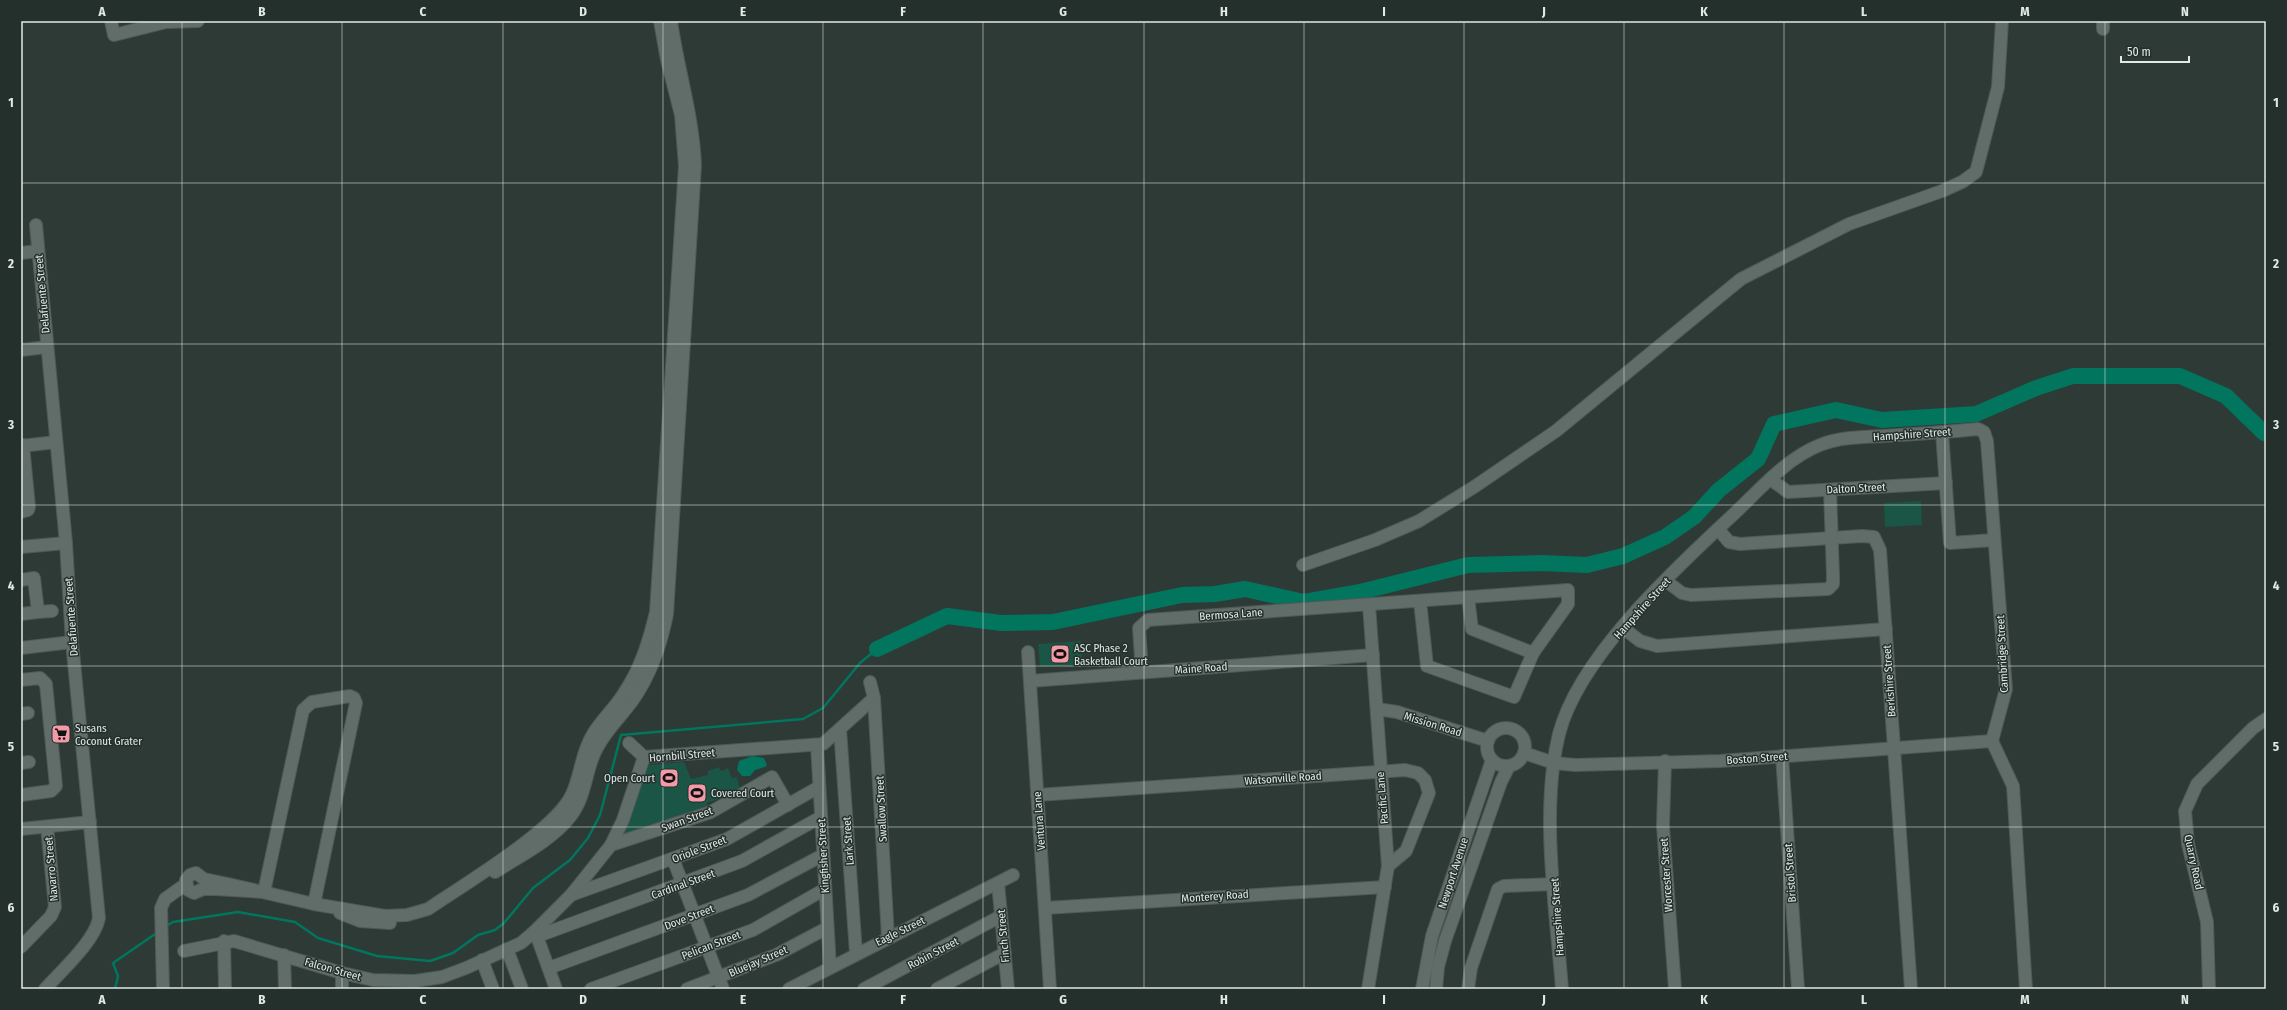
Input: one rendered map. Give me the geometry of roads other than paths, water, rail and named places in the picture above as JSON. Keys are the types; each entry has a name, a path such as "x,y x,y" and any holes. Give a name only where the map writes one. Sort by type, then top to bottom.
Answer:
{"street":[{"path":"111,21 114,35 166,22 198,21"},
{"path":"163,989 161,908 165,899 186,884 188,890 194,893 203,884 264,892 314,904 384,916 407,915 428,909 547,826 564,808 572,794 582,759 593,734 624,694 639,669 650,640 656,612 685,166 681,115 667,60 660,21"},
{"path":"314,904 360,921 386,923 417,920 433,913 541,842 571,816 582,798 595,751 603,738 632,701 654,661 661,643 667,614 695,165 691,113 677,58 671,21"},
{"path":"1303,565 1375,540 1419,521 1474,487 1556,431 1741,279 1849,224 1942,191 1962,182 1976,172 1998,88 2002,21"},
{"name":"Delafuente Street","path":"36,225 66,543 72,642 99,910 98,926 90,938 45,989"},
{"path":"21,253 38,251"},
{"path":"21,350 47,347"},
{"name":"Hampshire Street","path":"1562,989 1554,884 1551,798 1554,763 1560,733 1573,698 1590,670 1622,627 1718,529 1770,479 1797,457 1821,444 1846,439 1978,429 1984,432"},
{"path":"1942,432 1950,543 1994,540"},
{"name":"Cambridge Street","path":"1984,432 1987,441 2006,689 1992,741"},
{"path":"21,512 28,510 29,507 24,479 22,446 56,442"},
{"name":"Dalton Street","path":"1770,479 1788,492 1946,483"},
{"path":"1666,581 1682,593 1691,596 1828,589 1833,584 1830,490"},
{"name":"Berkshire Street","path":"1718,529 1729,542 1740,544 1874,537 1880,550 1911,989"},
{"path":"21,547 66,543"},
{"path":"21,580 35,574 38,612"},
{"path":"1369,605 1468,597 1568,590 1568,604 1533,653 1514,697 1427,666 1420,601"},
{"path":"1468,597 1472,630 1533,653"},
{"name":"Pacific Lane","path":"1368,989 1388,866 1369,605"},
{"name":"Bermosa Lane","path":"1142,672 1139,628 1148,620 1369,605"},
{"path":"21,614 52,611"},
{"path":"1622,627 1640,641 1657,646 1886,629"},
{"path":"21,648 72,642"},
{"name":"Ventura Lane","path":"1028,652 1050,989"},
{"name":"Maine Road","path":"1030,681 1373,655"},
{"path":"21,680 40,678 46,684 56,786 51,791 21,795"},
{"name":"Swallow Street","path":"870,682 874,698 888,938"},
{"path":"264,892 303,710 312,702 350,696 354,698 356,703 314,904"},
{"name":"Hornbill Street","path":"482,960 537,934 571,895 611,845 623,820 644,757 817,745 826,742 874,698"},
{"name":"Mission Road","path":"1377,709 1396,712 1488,741"},
{"name":"Quarry Road","path":"2208,989 2207,922 2188,844 2185,811 2197,784 2253,728 2266,719"},
{"path":"1509,728 1520,734 1524,740 1524,753 1518,762 1509,766 1499,765 1492,760 1487,750 1488,741 1496,731 1509,728"},
{"name":"Lark Street","path":"840,729 856,953"},
{"path":"1992,741 2013,786 2026,989"},
{"name":"Boston Street","path":"1524,753 1554,763 1580,765 1665,761 1720,761 1992,741"},
{"path":"629,742 644,757"},
{"name":"Kingfisher Street","path":"817,745 830,967"},
{"name":"Bristol Street","path":"1782,756 1798,989"},
{"name":"Newport Avenue","path":"1422,989 1432,936 1492,760"},
{"name":"Worcester Street","path":"1665,761 1663,826 1675,989"},
{"name":"Newport Avenue","path":"1436,989 1438,967 1445,941 1501,782 1509,766"},
{"name":"Watsonville Road","path":"1037,795 1380,771 1405,770 1418,773 1429,786 1429,793 1406,851 1388,866"},
{"name":"Swan Street","path":"611,845 711,812 772,776 788,805"},
{"name":"Oriole Street","path":"571,895 727,839 819,787"},
{"name":"Cardinal Street","path":"537,934 682,884 742,861 821,817"},
{"path":"21,829 90,822"},
{"name":"Navarro Street","path":"21,947 51,916 55,907 47,827"},
{"name":"Dove Street","path":"549,968 748,895 823,854"},
{"path":"673,859 723,989"},
{"name":"Eagle Street","path":"789,989 856,953 1013,875"},
{"name":"Finch Street","path":"998,883 1005,953 1006,988"},
{"path":"1468,989 1471,968 1498,889 1504,886 1554,884"},
{"name":"Monterey Road","path":"1045,908 1385,886"},
{"name":"Pelican Street","path":"591,989 753,930 825,889"},
{"name":"Robin Street","path":"864,989 1001,916"},
{"name":"Bluejay Street","path":"687,989 776,955 827,928"},
{"path":"537,934 556,989"},
{"path":"224,941 225,989"},
{"name":"Falcon Street","path":"184,951 224,941 245,943 284,954 342,974 394,985 416,985 442,977 482,960"},
{"path":"507,949 522,989"},
{"path":"937,989 1005,953"},
{"path":"284,954 285,989"},
{"path":"482,960 493,989"},
{"path":"342,974 342,989"}],"waterway":[{"path":"877,649 947,616 1001,623 1053,622 1182,595 1215,594 1245,589 1304,602 1360,592 1468,565 1542,563 1587,565 1623,556 1665,537 1694,517 1719,490 1758,459 1774,424 1836,410 1882,420 1976,414 2036,388 2073,376 2180,376 2226,396 2264,433 2266,433"},
{"path":"166,926 173,922 238,912 295,922 318,938 377,956 430,961 453,953 478,935 495,930 504,923 533,888 570,860 588,838 600,815 621,735 803,719 823,708 860,663 877,649"},
{"path":"115,989 118,976 113,963 158,932"}],"place":[{"name":"ASC Phase 2 Basketball Court","path":"1060,654"},
{"name":"Susans Coconut Grater","path":"61,734"},
{"name":"Open Court","path":"669,778"},
{"name":"Covered Court","path":"697,793"}]}
